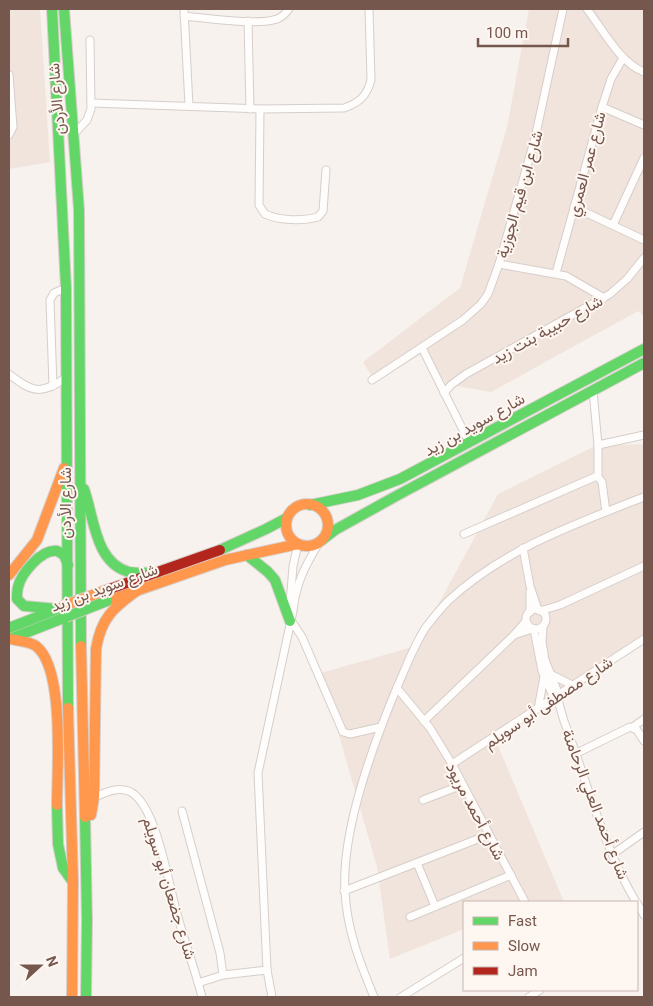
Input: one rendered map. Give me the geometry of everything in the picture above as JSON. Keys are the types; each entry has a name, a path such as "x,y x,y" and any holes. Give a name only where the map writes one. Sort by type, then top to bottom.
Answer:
{"main road":[{"name":"شارع الأردن","path":"64,9 79,210 81,628 89,799"},
{"name":"شارع الأردن","path":"51,10 66,288 68,718 72,882 72,997"},
{"name":"شارع سويد بن زيد","path":"310,505 350,499 388,486 644,349"},
{"name":"شارع سويد بن زيد","path":"320,541 334,530 644,363"},
{"path":"9,575 36,540 42,529 67,461"},
{"path":"80,482 87,498 100,542 108,557 118,567 128,571 157,572"},
{"path":"310,505 321,511 327,522 326,534 320,541 307,546 292,541 286,530 287,518 290,513 299,506 310,505"},
{"name":"شارع سويد بن زيد","path":"9,628 234,543 287,518"},
{"name":"شارع سويد بن زيد","path":"10,639 107,601 225,560 298,544"},
{"path":"60,608 24,606 17,599 16,593 18,583 25,571 47,553 52,551 60,552 68,565"},
{"path":"247,555 275,580 290,621"},
{"path":"86,997 86,865 98,633 109,612 138,590"},
{"path":"10,639 30,643 37,647 47,661 53,677 57,714 58,844 63,868 72,882"}],"street":[{"path":"189,106 184,12 248,21 275,20 284,15 288,9"},
{"path":"91,103 250,109 344,108 364,98 369,90 371,80 369,9"},
{"name":"شارع ابن قيم الجوزية","path":"372,380 463,320 481,304 488,294 499,264 535,138 563,9"},
{"path":"587,9 623,58 632,67 644,72"},
{"path":"248,21 250,109"},
{"path":"74,135 87,120 91,103 90,40"},
{"name":"شارع عمر العمري","path":"556,273 602,107 611,79 623,58"},
{"path":"9,75 13,127 9,135"},
{"path":"602,107 644,125"},
{"path":"260,109 259,204 265,214 277,218 294,219 318,217 323,211 326,170"},
{"path":"613,225 644,158"},
{"path":"574,207 644,240"},
{"name":"شارع حبيبة بنت زيد","path":"444,393 466,374 604,298 627,279 644,258"},
{"path":"499,264 556,273 582,284 604,298"},
{"path":"53,386 50,300 54,293 66,288"},
{"path":"422,348 469,442"},
{"path":"9,374 33,390 44,390 67,377"},
{"path":"593,391 598,444 598,476 602,482 606,512"},
{"path":"598,444 644,436"},
{"path":"464,534 598,476"},
{"path":"374,997 352,938 347,915 344,891 346,859 352,825 381,727 411,655 425,628 448,602 476,578 523,548 644,497"},
{"path":"272,997 267,970 258,773 298,582 320,541"},
{"path":"298,544 290,595 290,621 302,637 343,732 350,734 381,727"},
{"path":"523,548 530,586 539,610 545,618"},
{"path":"530,612 560,605 644,566"},
{"path":"424,721 514,636 526,621 530,612 530,586"},
{"path":"514,636 542,626 545,618 560,605"},
{"path":"526,621 533,629"},
{"name":"شارع أحمد العلي الرحامنة","path":"538,709 547,675 542,642 542,626"},
{"name":"شارع أحمد العلي الرحامنة","path":"533,629 538,657 558,699 596,810 623,879 636,901"},
{"name":"شارع مصطفى أبو سويلم","path":"452,764 538,709 558,699 644,638"},
{"path":"547,675 574,686"},
{"name":"شارع أحمد مريود","path":"397,688 424,721 452,764 524,901"},
{"path":"577,753 625,728 634,727 644,719"},
{"path":"634,727 644,741"},
{"path":"423,800 462,785"},
{"name":"شارع جضعان أبو سويلم","path":"89,799 115,790 125,790 136,796 146,809 156,832 176,911 202,997"},
{"path":"182,811 220,953 223,975"},
{"path":"613,854 644,832"},
{"path":"344,891 488,835"},
{"path":"417,863 435,906"},
{"path":"410,916 511,875"},
{"name":"شارع أحمد العلي الرحامنة","path":"638,904 644,915"},
{"path":"400,997 463,959"},
{"path":"198,983 223,975 267,970"}],"shaded area":[{"path":"9,9 40,9 50,162 9,169"},
{"path":"529,9 644,9 644,316 638,311 491,392 446,384 425,352 375,382 363,362 460,288 507,127"},
{"path":"644,444 644,642 493,734 564,901 463,901 463,929 390,959 377,867 321,673 416,646 498,494 595,446"}],"traffic: fast":[{"path":"52,9 66,288 68,708"},
{"path":"64,9 79,210 81,646"},
{"path":"310,505 358,495 400,479 644,349"},
{"path":"322,540 335,530 398,495 644,363"},
{"path":"84,489 98,538 102,549 109,559 118,567 129,572 157,573"},
{"path":"220,550 287,518"},
{"path":"58,609 24,606 17,599 18,587 27,569 38,558 51,551 58,551 64,555 68,565"},
{"path":"247,555 275,580 290,621"},
{"path":"66,617 107,601"},
{"path":"9,628 55,610"},
{"path":"10,639 66,617"},
{"path":"57,805 58,844 63,868 73,882"},
{"path":"85,817 86,997"}],"traffic: slow":[{"path":"9,575 37,540 64,468"},
{"path":"307,504 322,510 328,525 322,540 307,546 292,540 286,525 292,510 307,504"},
{"path":"107,601 225,560 298,544"},
{"path":"91,815 94,797 96,649 98,638 105,621 115,608 138,590"},
{"path":"63,606 104,591"},
{"path":"10,639 27,642 36,646 45,658 52,675 58,745 57,805"},
{"path":"81,646 85,817"},
{"path":"68,708 73,882 72,997"}],"traffic: jam":[{"path":"104,591 220,550"}]}
